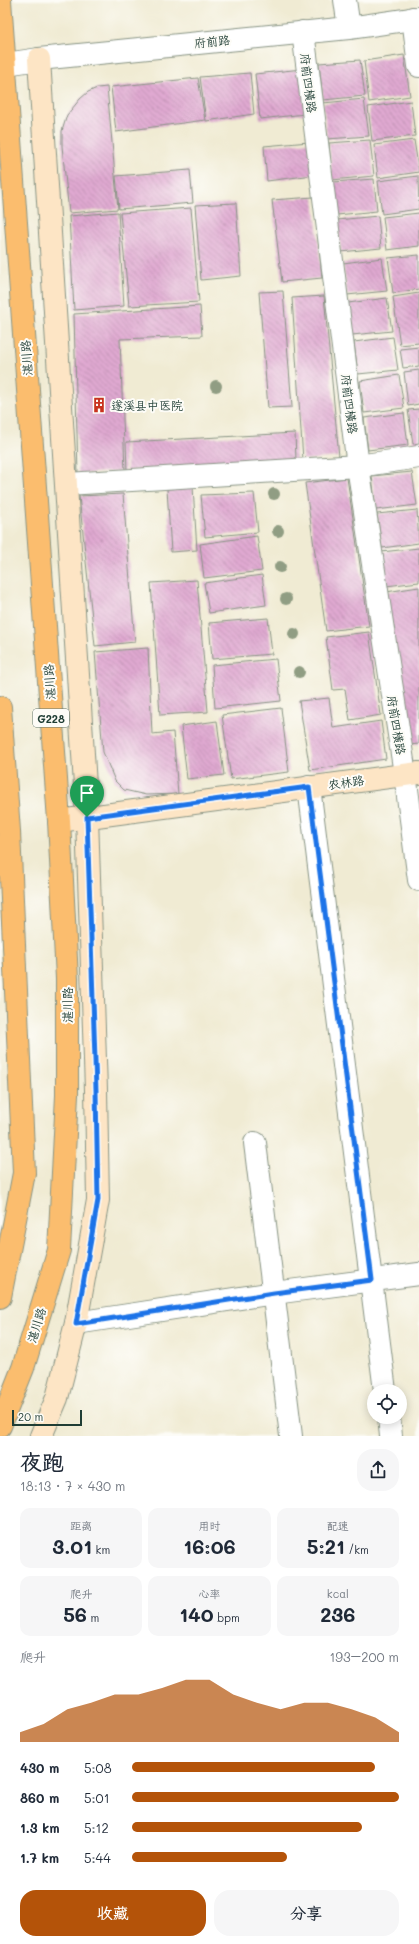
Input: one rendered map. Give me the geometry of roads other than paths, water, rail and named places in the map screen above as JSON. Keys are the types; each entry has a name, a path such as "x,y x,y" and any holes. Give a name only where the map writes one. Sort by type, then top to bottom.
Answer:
{"highway":[{"name":"湛川路","path":"0,0 6,64 58,821 67,979 68,1087 59,1250 23,1368 0,1426"},
{"path":"0,708 4,831 24,1173 0,1297"}],"main road":[{"path":"39,59 87,817 98,1200 76,1324 57,1398 42,1436"},
{"name":"农林路","path":"58,821 412,774"}],"street":[{"path":"345,0 349,28"},
{"name":"府前路","path":"6,64 39,59 349,28 416,18"},
{"path":"416,18 419,66"},
{"name":"府前四横路","path":"303,32 358,466 412,774 419,880"},
{"path":"67,484 358,466 419,457"},
{"path":"309,787 385,1384"},
{"path":"255,1143 292,1436"},
{"path":"76,1324 274,1293 419,1274"},
{"path":"390,1424 391,1436"}],"place":[{"name":"遂溪县中医院","path":"99,405"}]}
